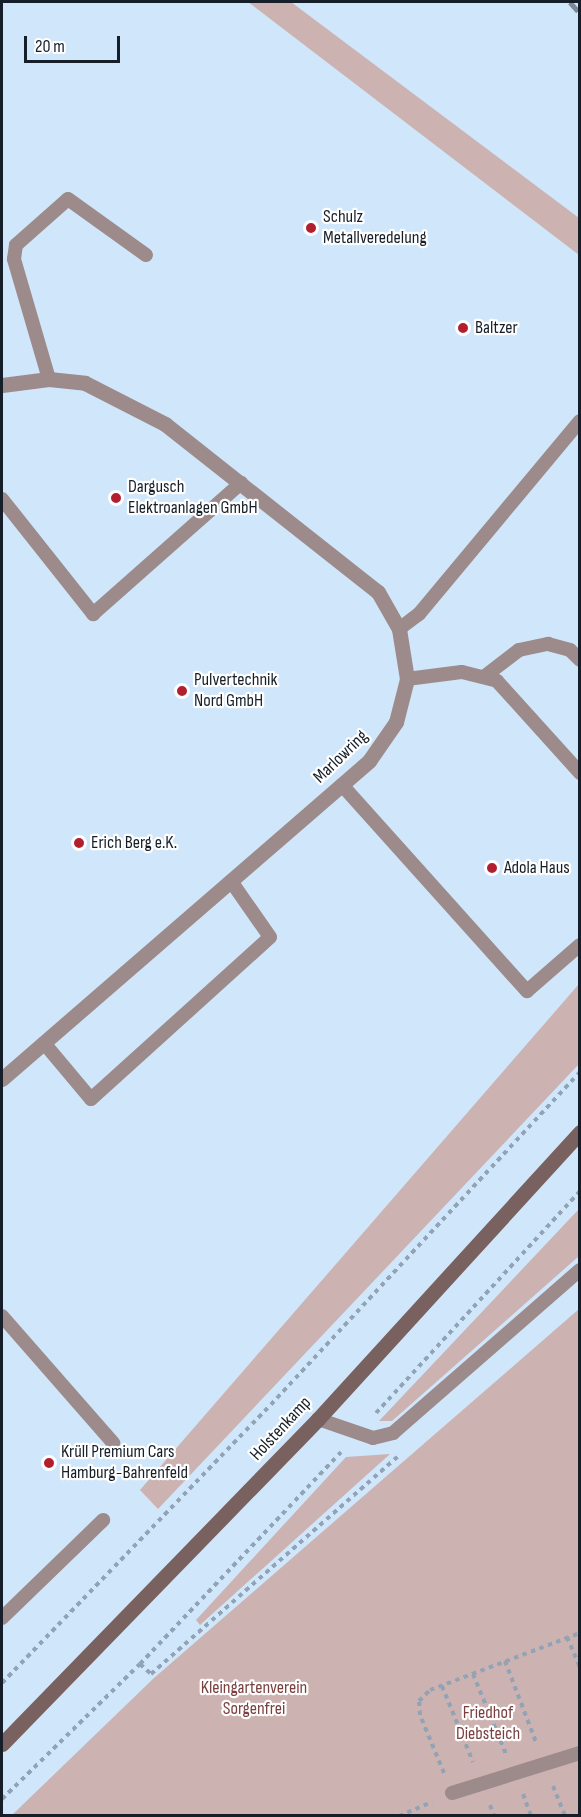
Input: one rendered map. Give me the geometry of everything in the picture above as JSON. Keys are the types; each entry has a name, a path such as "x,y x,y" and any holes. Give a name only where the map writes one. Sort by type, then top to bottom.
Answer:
{"main road":[{"name":"Holstenkamp","path":"2,1744 318,1419 579,1132"}],"street":[{"name":"Marlowring","path":"2,385 49,378 85,383 144,410 365,581 399,629 407,679 403,706 389,735 342,785 2,1079"}],"lane":[{"path":"49,378 14,259 16,245 68,199 146,255"},
{"path":"399,629 419,614 579,421"},
{"path":"2,499 93,614 240,483"},
{"path":"485,676 519,650 548,644 570,650 579,660"},
{"path":"407,679 462,672 485,676 511,692 579,773"},
{"path":"342,785 527,991 579,945"},
{"path":"44,1043 92,1099 270,938 231,881"},
{"path":"318,1419 357,1434 393,1433 579,1270"},
{"path":"2,1316 113,1443"},
{"path":"2,1618 103,1520"},
{"path":"452,1793 480,1782 579,1753"}],"path":[{"path":"2,1683 246,1431 579,1072"},
{"path":"2,1799 140,1664 357,1434 579,1191"},
{"path":"140,1664 150,1674 398,1457"},
{"path":"399,1815 452,1793 420,1715 419,1701 442,1685 579,1633"},
{"path":"567,1637 579,1668"},
{"path":"505,1661 565,1815"},
{"path":"473,1674 514,1772"},
{"path":"442,1685 480,1782"}],"green space":[{"path":"248,2 291,2 579,218 579,255"},
{"path":"579,984 579,1064 158,1509 140,1490"},
{"path":"579,1209 579,1256 392,1421 379,1421"},
{"name":"Kleingartenverein Sorgenfrei","path":"579,1309 579,1815 11,1816 154,1678"},
{"path":"390,1454 200,1625 196,1620 346,1457"}],"railway":[{"path":"570,2 580,13"}],"place":[{"name":"Schulz Metallveredelung","path":"311,228"},
{"name":"Baltzer","path":"463,328"},
{"name":"Dargusch Elektroanlagen GmbH","path":"116,498"},
{"name":"Pulvertechnik Nord GmbH","path":"182,691"},
{"name":"Erich Berg e.K.","path":"79,843"},
{"name":"Adola Haus","path":"492,868"},
{"name":"Krüll Premium Cars Hamburg-Bahrenfeld","path":"49,1463"}],"park label":[{"name":"Friedhof Diebsteich","path":"488,1724"}]}
